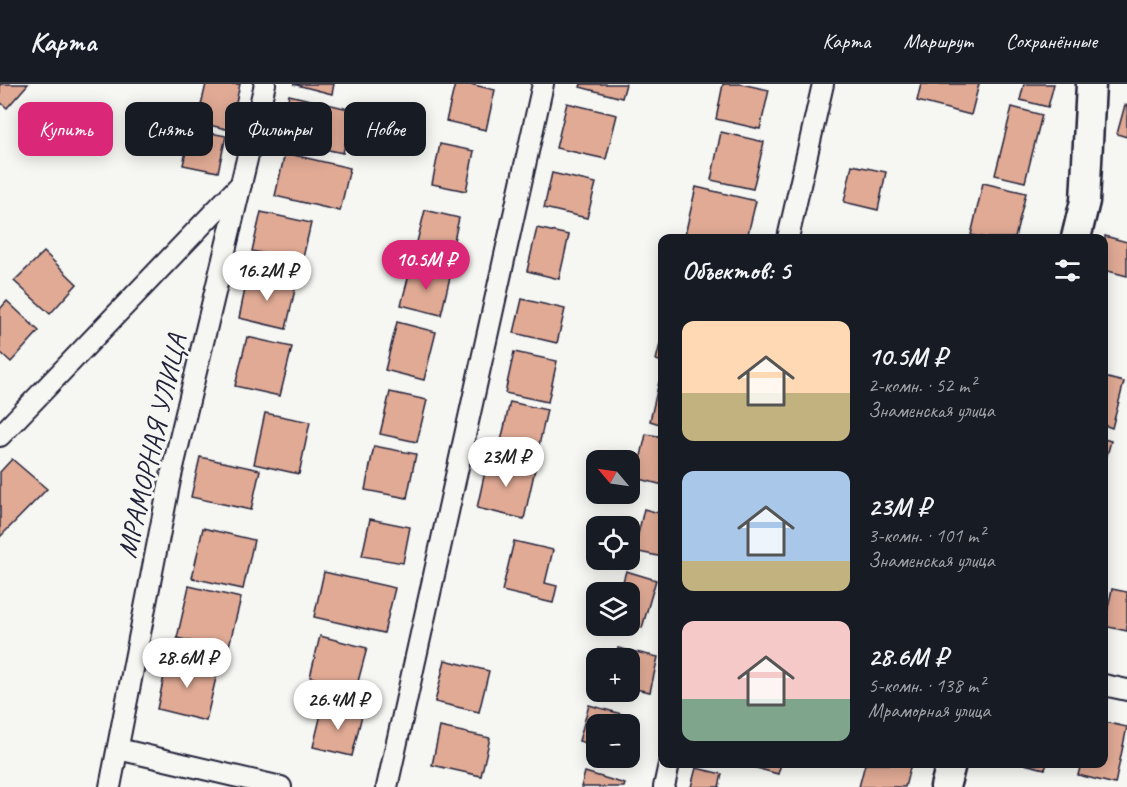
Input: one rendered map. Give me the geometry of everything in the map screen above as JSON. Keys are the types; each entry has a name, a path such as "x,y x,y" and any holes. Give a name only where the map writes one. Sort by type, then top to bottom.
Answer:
{"street":[{"name":"МРАМОРНАЯ УЛИЦА","path":"110,787 170,480 264,84"},
{"path":"387,787 543,84"},
{"path":"789,234 824,84"},
{"path":"1077,234 1085,201 1091,84"},
{"path":"0,436 241,184"},
{"path":"1108,686 1127,690"},
{"path":"118,749 281,787"},
{"path":"664,787 668,768"},
{"path":"945,787 950,768"}],"building":[{"path":"0,84 28,84 7,108 0,102"},
{"path":"206,84 240,84 236,102 225,102 225,129 213,126 213,102 202,102"},
{"path":"293,84 334,84 332,94"},
{"path":"455,84 470,84 495,90 486,130 446,121"},
{"path":"581,84 626,84 622,98 580,87"},
{"path":"723,84 741,84 769,90 760,129 716,119"},
{"path":"921,84 979,84 971,115 917,101"},
{"path":"1024,84 1054,84 1048,107 1020,100"},
{"path":"289,95 319,102 287,102"},
{"path":"567,103 617,115 606,159 556,148"},
{"path":"332,105 344,108 343,153 332,151"},
{"path":"1125,105 1127,105 1127,137 1117,134"},
{"path":"1012,107 1042,115 1025,182 995,175"},
{"path":"721,132 764,142 753,189 711,180"},
{"path":"213,133 225,136 218,172 183,165 185,156 213,156"},
{"path":"440,144 474,151 466,191 432,184"},
{"path":"284,156 298,156 350,168 340,211 275,196"},
{"path":"852,165 886,172 878,210 844,202"},
{"path":"552,173 596,183 587,218 544,208"},
{"path":"983,183 1026,193 1016,234 971,234"},
{"path":"696,187 756,201 748,234 685,234"},
{"path":"425,210 459,218 451,254 416,246"},
{"path":"261,212 311,223 302,262 252,251"},
{"path":"537,228 569,235 559,279 527,271"},
{"path":"1108,237 1127,242 1127,276 1108,271"},
{"path":"44,252 77,284 50,314 14,281"},
{"path":"411,267 450,277 441,315 401,305"},
{"path":"248,275 296,285 286,329 239,318"},
{"path":"522,299 565,309 557,343 514,333"},
{"path":"7,301 39,331 11,362 0,352 0,309"},
{"path":"397,322 436,332 424,380 385,370"},
{"path":"247,337 292,347 280,396 235,386"},
{"path":"514,352 557,361 548,402 505,393"},
{"path":"1108,378 1124,382 1112,428 1108,426"},
{"path":"658,386 658,423 650,421"},
{"path":"390,392 427,400 417,442 380,434"},
{"path":"510,402 547,410 535,463 498,454"},
{"path":"265,413 310,422 299,474 254,464"},
{"path":"646,434 658,436 658,484 640,479 640,460"},
{"path":"374,446 416,454 407,498 365,490"},
{"path":"200,457 260,470 251,510 191,497"},
{"path":"488,458 535,469 524,519 477,508"},
{"path":"12,459 47,489 0,537 0,472"},
{"path":"644,509 658,513 658,556 640,552 640,526"},
{"path":"370,519 410,527 403,563 362,556"},
{"path":"203,528 254,540 243,589 192,578"},
{"path":"514,541 553,550 545,583 557,586 553,603 502,591"},
{"path":"626,571 656,580 642,628 640,627 640,582 623,582"},
{"path":"324,572 395,588 384,633 314,617"},
{"path":"189,586 241,598 228,650 177,638"},
{"path":"1112,589 1127,592 1127,631 1108,627 1108,608"},
{"path":"320,636 367,648 356,689 310,677"},
{"path":"640,653 658,657 650,692 640,690"},
{"path":"168,658 218,669 206,721 157,709"},
{"path":"445,660 489,671 479,712 435,702"},
{"path":"589,705 622,714 586,714"},
{"path":"323,706 362,715 352,756 313,747"},
{"path":"586,716 586,743 579,741"},
{"path":"1108,723 1127,727 1115,784 1078,775 1080,768 1108,768"},
{"path":"440,727 490,738 481,776 432,765"},
{"path":"696,768 722,774 719,787 691,787"},
{"path":"756,768 780,768 778,774"},
{"path":"864,768 910,768 905,787 859,787"},
{"path":"585,772 625,784 624,787 581,787"}]}
